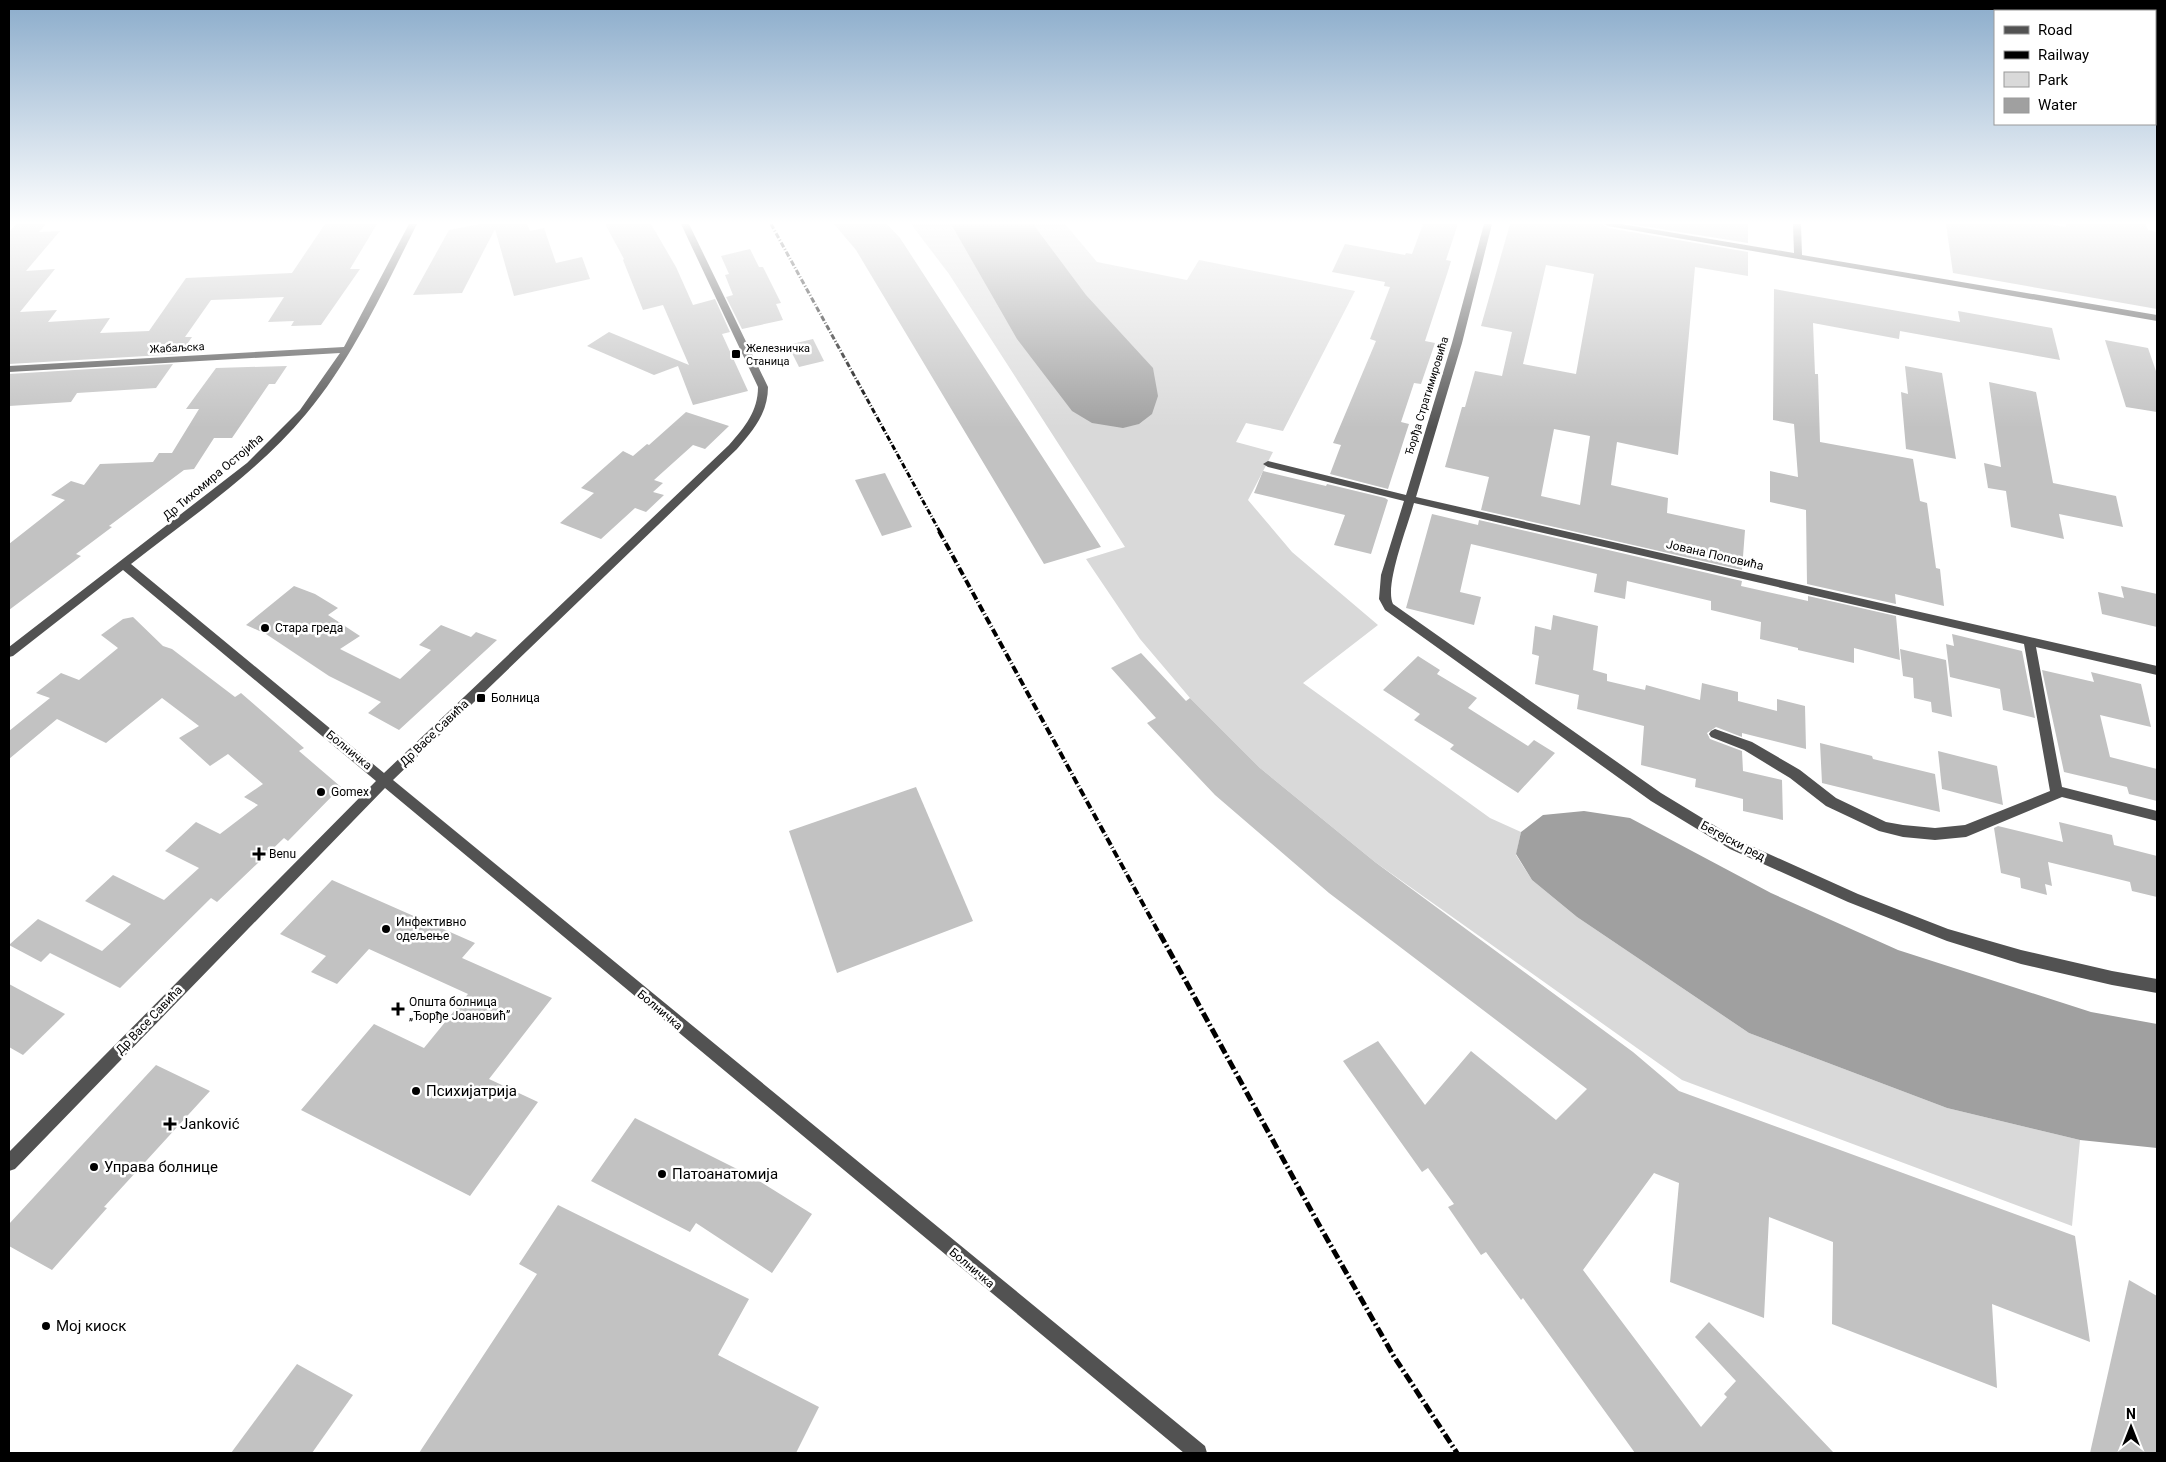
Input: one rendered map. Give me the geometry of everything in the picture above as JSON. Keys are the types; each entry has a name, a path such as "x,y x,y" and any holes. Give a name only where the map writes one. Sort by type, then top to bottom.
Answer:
{"street":[{"name":"Др Тихомира Остојића","path":"9,654 265,452 303,412 347,350 378,292"},
{"name":"Др Васе Савића","path":"9,1163 385,780 733,447 760,411 764,394 763,387 717,292"},
{"name":"Ђорђа Стратимировића","path":"1387,575 1457,343 1470,292"},
{"path":"2005,292 2157,318"},
{"name":"Жабаљска","path":"9,369 347,350"},
{"name":"Јована Поповића","path":"1268,464 1410,499 2157,670"},
{"name":"Болничка","path":"124,565 1196,1453"},
{"name":"Бегејски ред","path":"1387,575 1385,599 1389,607 1656,797 1735,845 1852,898 1947,935 2020,957 2157,986"},
{"path":"2029,641 2057,794"},
{"path":"1715,734 1748,746 1796,774 1831,802 1884,827 1903,831 1935,834 1966,831 2062,792 2157,816"}],"green space":[{"path":"961,292 1354,292 1283,431 1246,423 1236,442 1273,452 1248,500 1292,552 1378,625 1303,683 1490,818 1521,832 1516,855 1532,880 1577,917 1749,1033 1947,1108 2080,1140 2072,1226 1682,1080 1375,862 1260,768 1190,698 1140,639 1086,559 1125,547"}],"water":[{"path":"990,292 1084,292 1153,368 1158,396 1152,414 1139,424 1123,428 1092,423 1072,411 1017,339"},
{"path":"1584,811 1630,818 1771,893 1898,950 2091,1012 2157,1024 2157,1148 2080,1140 1947,1108 1749,1033 1577,917 1532,880 1516,854 1521,832 1543,815"}],"building":[{"path":"9,292 36,292 20,312 57,310 48,322 110,318 100,333 149,331 176,292 344,292 321,325 291,326 294,321 268,322 284,297 211,300 185,337 192,337 180,354 9,364"},
{"path":"415,292 462,292 462,293 413,295"},
{"path":"513,292 531,292 514,296"},
{"path":"636,292 687,292 693,305 715,299 730,332 722,334 748,391 693,405 678,366 654,375 587,346 609,332 689,365 663,305 643,310"},
{"path":"732,292 776,292 781,303 776,304 783,320 742,329 726,297 733,295"},
{"path":"881,292 935,292 1101,547 1044,564"},
{"path":"1388,292 1441,292 1425,341 1435,343 1421,384 1414,383 1401,422 1409,424 1388,489 1330,474 1341,445 1333,443 1376,341 1370,339"},
{"path":"1491,292 1540,292 1523,364 1576,374 1591,292 1693,292 1678,455 1617,442 1611,485 1668,498 1667,513 1745,530 1742,570 1481,510 1489,477 1445,467 1462,407 1465,407 1475,371 1502,376 1512,332 1481,326","holes":["1554,429 1590,436 1580,505 1541,496"]},
{"path":"1774,292 1792,292 1960,322 1958,311 2052,328 2060,360 1900,331 1899,339 1813,323 1815,374 1818,374 1820,442 1913,459 1920,501 1927,503 1936,568 1940,569 1944,606 1895,594 1896,604 1807,584 1806,510 1770,502 1770,471 1798,477 1794,424 1773,420"},
{"path":"2062,292 2157,292 2157,309"},
{"path":"813,339 824,361 799,367 788,345"},
{"path":"2105,340 2148,348 2157,374 2157,412 2126,407"},
{"path":"173,364 156,388 77,393 71,402 9,406 9,374"},
{"path":"287,366 275,384 269,384 232,438 214,438 194,469 184,470 109,526 112,527 76,554 81,556 9,610 9,544 65,500 51,495 71,481 84,485 100,464 153,462 159,453 172,453 199,409 186,409 216,368"},
{"path":"1905,366 1942,373 1956,459 1906,449 1901,392 1908,394"},
{"path":"1989,382 2036,392 2053,483 2116,496 2123,527 2059,514 2064,539 2011,527 2006,491 1988,488 1984,463 2001,467"},
{"path":"686,412 729,426 705,449 693,445 654,480 663,483 653,492 664,495 646,512 635,508 601,539 560,523 594,493 581,488 623,451 633,456 647,444 649,445"},
{"path":"1263,471 1326,486 1327,484 1388,500 1371,554 1334,545 1345,515 1254,493"},
{"path":"885,473 912,527 882,536 855,480"},
{"path":"1432,514 1478,525 1479,520 1742,581 1741,586 1808,601 1808,596 1896,616 1900,660 1854,648 1854,663 1798,650 1798,648 1760,639 1761,622 1711,610 1711,601 1627,581 1625,599 1594,592 1597,574 1471,544 1460,592 1481,597 1474,625 1406,608"},
{"path":"294,586 315,594 338,608 328,615 360,636 340,649 400,679 431,650 419,645 441,625 471,637 476,632 497,640 399,730 368,713 381,702 329,676 266,634 246,625"},
{"path":"2121,586 2157,594 2157,627 2102,614 2098,592 2124,598"},
{"path":"1553,615 1598,626 1593,670 1607,674 1607,681 1645,690 1646,685 1700,700 1702,683 1738,692 1738,701 1777,711 1777,699 1805,706 1806,749 1742,733 1742,737 1716,727 1707,733 1710,739 1742,751 1743,771 1782,780 1783,820 1743,811 1743,799 1695,787 1696,779 1641,765 1644,726 1577,709 1579,695 1535,684 1539,656 1532,654 1535,626 1551,630"},
{"path":"133,617 163,646 172,649 235,697 241,693 304,748 299,751 341,787 288,841 284,838 217,902 211,898 120,988 50,953 41,962 9,945 38,919 102,951 131,924 85,901 113,875 164,900 199,868 165,851 196,822 220,834 258,805 244,797 263,784 228,754 210,766 179,738 199,726 162,698 106,743 57,719 9,759 9,731 50,698 36,693 61,673 79,680 118,648 101,635 123,619"},
{"path":"1952,634 2022,651 2035,718 2003,710 2000,689 1950,677 1946,644 1954,646"},
{"path":"1900,649 1946,660 1952,717 1932,712 1931,702 1914,698 1913,678 1903,676"},
{"path":"1141,653 1186,701 1190,698 1260,768 1375,862 1633,1052 1679,1091 2075,1236 2090,1342 1992,1304 1997,1388 1832,1324 1833,1242 1769,1217 1764,1318 1670,1282 1679,1183 1654,1173 1583,1270 1701,1427 1727,1397 1724,1394 1736,1381 1695,1337 1709,1322 1834,1453 1635,1453 1523,1298 1521,1300 1486,1252 1481,1255 1448,1207 1454,1204 1428,1168 1422,1172 1343,1061 1378,1041 1425,1105 1471,1051 1556,1120 1587,1089 1329,893 1215,795 1147,723 1156,718 1111,668"},
{"path":"1418,656 1440,670 1437,674 1477,698 1468,708 1528,746 1534,740 1555,753 1518,793 1450,749 1454,745 1414,720 1420,714 1383,690"},
{"path":"2042,670 2094,682 2091,672 2141,684 2151,727 2100,715 2110,757 2157,769 2157,801 2129,794 2127,787 2064,772"},
{"path":"1820,743 1872,756 1873,759 1935,774 1940,812 1822,783"},
{"path":"1938,751 1997,766 2003,805 1942,789"},
{"path":"916,787 973,921 837,973 789,831"},
{"path":"2059,822 2112,835 2114,845 2157,856 2157,897 2132,891 2130,882 2048,862 2052,886 2045,884 2047,895 2021,888 2020,878 2001,873 1994,828 1998,826 2063,842"},
{"name":"Психијатрија","path":"332,880 475,943 462,958 552,998 489,1079 538,1102 470,1196 301,1110 374,1024 424,1048 468,994 369,949 337,984 311,972 326,956 280,934"},
{"path":"9,984 65,1014 23,1055 9,1047"},
{"name":"Управа болнице","path":"156,1065 210,1091 104,1207 107,1208 52,1270 9,1246 9,1224"},
{"path":"635,1118 751,1176 812,1214 772,1273 696,1223 690,1232 591,1181"},
{"path":"558,1205 749,1299 718,1355 819,1407 796,1453 419,1453 537,1274 519,1264"},
{"path":"2129,1280 2157,1296 2157,1453 2090,1453"},
{"path":"297,1364 353,1395 312,1453 231,1453"}],"railway":[{"path":"808,292 940,532"},
{"path":"939,531 1160,935"},
{"path":"1160,934 1318,1223 1393,1355 1457,1453"}],"place":[{"name":"Железничка Станица","path":"736,354"},
{"name":"Стара греда","path":"265,628"},
{"name":"Болница","path":"481,698"},
{"name":"Gomex","path":"321,792"},
{"name":"Benu","path":"259,854"},
{"name":"Инфективно одељење","path":"386,929"},
{"name":"Општа болница „Ђорђе Јоановић”","path":"398,1009"},
{"name":"Психијатрија","path":"416,1091"},
{"name":"Janković","path":"170,1124"},
{"name":"Управа болнице","path":"94,1167"},
{"name":"Патоанатомија","path":"662,1174"},
{"name":"Мој киоск","path":"46,1326"}]}
